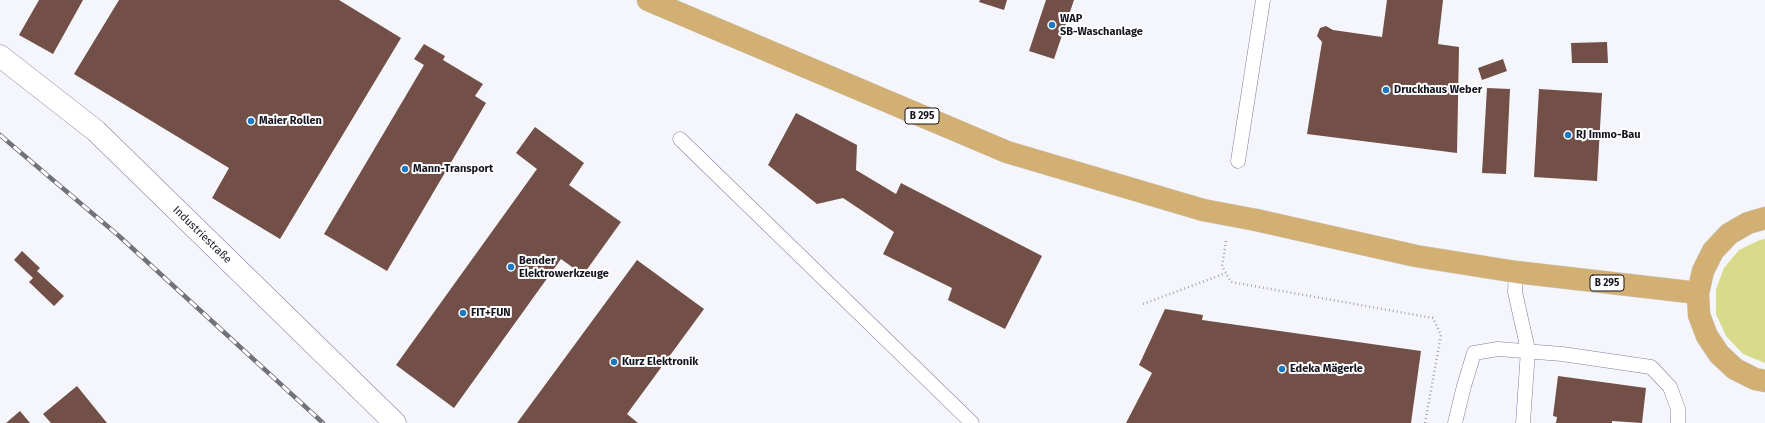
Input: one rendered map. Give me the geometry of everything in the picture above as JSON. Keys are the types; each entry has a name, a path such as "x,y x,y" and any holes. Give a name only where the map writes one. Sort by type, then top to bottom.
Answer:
{"main road":[{"name":"B 295","path":"648,0 1007,152 1203,210 1256,220 1416,256 1516,272 1698,293"},
{"path":"1765,218 1748,223 1729,234 1713,251 1703,271 1698,293 1699,315 1707,336 1719,354 1735,369 1755,379 1765,381"}],"street":[{"name":"Industriestraße","path":"0,56 96,131 395,423"}],"lane":[{"path":"1238,161 1263,0"},
{"path":"680,139 972,423"},
{"path":"1516,272 1515,292 1528,350 1523,423"},
{"path":"1455,423 1474,353 1498,349 1528,350 1651,367 1670,387 1678,409 1678,423"}],"path":[{"path":"1226,236 1222,266 1231,282 1433,318 1441,335 1425,423"},
{"path":"1143,304 1226,273"}],"green space":[{"path":"1765,239 1765,363 1743,354 1726,336 1716,314 1716,289 1724,268 1739,250"}],"building":[{"path":"39,0 83,0 53,54 19,35"},
{"name":"Maier Rollen","path":"119,0 339,0 401,38 280,239 212,198 229,168 74,74"},
{"path":"980,0 1007,0 1004,10 979,2"},
{"name":"WAP SB-Waschanlage","path":"1046,0 1074,0 1054,59 1029,51"},
{"name":"Druckhaus Weber","path":"1387,0 1443,0 1438,44 1459,47 1457,153 1307,134 1322,42 1317,36 1320,28 1326,26 1333,30 1382,37"},
{"path":"1607,42 1608,63 1572,63 1571,43"},
{"name":"Mann-Transport","path":"424,44 445,56 443,60 483,84 475,96 486,103 387,271 324,234 424,65 414,59"},
{"path":"1503,59 1507,71 1482,80 1478,68"},
{"path":"1487,88 1510,89 1506,174 1482,173"},
{"name":"RJ Immo-Bau","path":"1539,89 1602,93 1597,181 1534,177"},
{"path":"796,113 857,145 856,170 896,194 901,183 1042,256 1005,329 948,300 952,288 883,254 894,232 843,198 817,204 768,165"},
{"name":"Bender Elektrowerkzeuge","path":"535,127 584,163 569,185 621,222 583,275 561,259 454,408 396,365 537,169 516,153"},
{"path":"22,251 40,268 37,271 64,296 54,306 29,282 33,278 14,260"},
{"name":"Kurz Elektronik","path":"637,260 704,309 627,414 638,423 517,423"},
{"name":"Edeka Mägerle","path":"1165,309 1203,315 1202,320 1421,351 1411,423 1126,423 1152,373 1139,365"},
{"path":"1558,376 1646,388 1642,423 1612,421 1612,423 1556,423 1557,417 1553,416"},
{"path":"77,386 107,423 51,423 43,414"},
{"path":"20,411 30,423 6,423"}],"railway":[{"path":"0,135 119,236 323,423"}],"place":[{"name":"WAP SB-Waschanlage","path":"1052,25"},
{"name":"Druckhaus Weber","path":"1386,90"},
{"name":"Maier Rollen","path":"251,121"},
{"name":"RJ Immo-Bau","path":"1568,135"},
{"name":"Mann-Transport","path":"405,169"},
{"name":"Bender Elektrowerkzeuge","path":"511,267"},
{"name":"FIT+FUN","path":"463,313"},
{"name":"Kurz Elektronik","path":"614,362"},
{"name":"Edeka Mägerle","path":"1282,369"}]}
